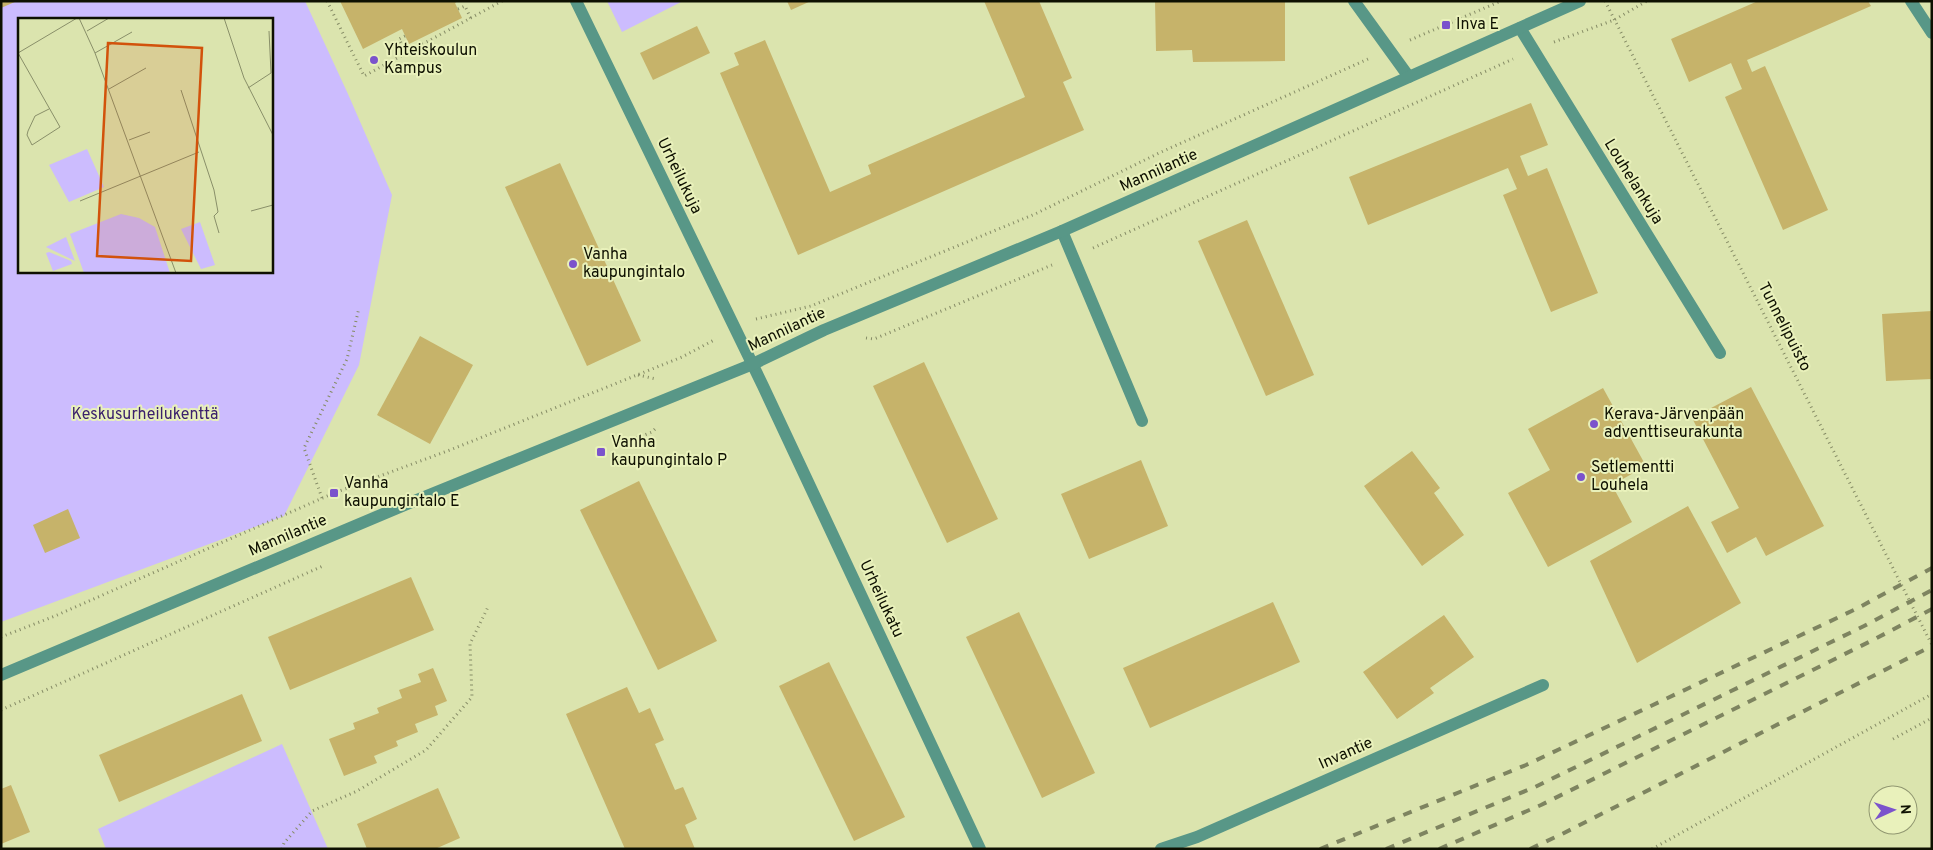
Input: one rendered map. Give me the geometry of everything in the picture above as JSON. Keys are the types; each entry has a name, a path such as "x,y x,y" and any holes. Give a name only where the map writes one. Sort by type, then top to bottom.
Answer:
{"street":[{"name":"Urheilukuja","path":"576,1 753,364"},
{"path":"1354,1 1409,77"},
{"name":"Mannilantie","path":"1,675 407,504 753,364 824,330 1062,231 1580,1"},
{"path":"1911,1 1932,33"},
{"name":"Louhelankuja","path":"1520,28 1720,353"},
{"path":"1062,231 1142,421"},
{"name":"Urheilukatu","path":"753,364 980,849"},
{"name":"Invantie","path":"1161,849 1197,837 1542,685"}],"path":[{"path":"327,1 364,76 502,1"},
{"path":"1,637 55,616 322,498 459,447 682,357 760,317 811,306 1035,214 1159,153 1501,1"},
{"name":"Tunnelipuisto","path":"1605,1 1932,645"},
{"path":"874,339 1073,257 1532,50 1614,20 1647,1"},
{"path":"458,9 465,6 471,19"},
{"path":"406,36 399,39 406,53"},
{"path":"322,498 304,448 347,359 359,308"},
{"path":"618,445 652,432"},
{"path":"1,710 334,561"},
{"path":"282,849 284,843 312,812 357,791 426,750 472,697 470,644 488,607"},
{"path":"1652,849 1932,694"},
{"path":"1893,739 1932,718"}],"green space":[{"name":"Keskusurheilukenttä","path":"1,1 305,1 392,195 359,365 284,516 1,622"},
{"path":"607,1 683,1 622,32"},
{"path":"282,744 328,849 106,849 98,829"}],"building":[{"path":"1,1 17,1 1,8"},
{"path":"340,1 458,1 455,3 462,18 409,44 402,29 363,49"},
{"path":"787,1 811,1 791,10"},
{"path":"984,1 1039,1 1072,78 1063,82 1084,130 798,255 720,73 739,65 734,53 765,40 830,192 871,174 868,165 1025,97"},
{"path":"1155,1 1285,1 1285,61 1193,62 1192,50 1156,51"},
{"path":"1758,1 1868,1 1871,6 1747,60 1752,72 1765,66 1828,210 1783,230 1725,97 1742,89 1731,63 1689,82 1671,39"},
{"path":"697,26 710,53 653,80 640,53"},
{"path":"1531,103 1548,145 1520,156 1528,176 1547,168 1598,293 1551,312 1503,195 1517,189 1508,168 1368,225 1349,177"},
{"name":"Vanha kaupungintalo","path":"560,163 641,341 587,366 505,187"},
{"path":"1247,220 1314,375 1266,396 1198,241"},
{"path":"1932,311 1932,379 1886,381 1882,314"},
{"path":"420,336 473,365 430,444 377,415"},
{"path":"924,362 998,519 947,543 873,386"},
{"name":"Setlementti Louhela","path":"1751,387 1824,526 1766,556 1756,537 1727,553 1711,522 1739,508 1692,418"},
{"name":"Setlementti Louhela","path":"1603,388 1646,466 1612,485 1632,522 1548,567 1508,493 1550,470 1528,429"},
{"path":"1412,451 1440,488 1434,493 1464,535 1422,566 1364,486"},
{"path":"1141,460 1168,526 1089,559 1061,494"},
{"path":"639,481 717,641 658,670 580,510"},
{"path":"1688,506 1741,603 1637,663 1590,561"},
{"path":"68,509 80,538 45,553 33,525"},
{"path":"411,577 434,630 290,690 268,637"},
{"path":"1273,602 1300,662 1150,728 1123,668"},
{"path":"1019,612 1095,773 1042,798 966,637"},
{"path":"1444,615 1474,657 1430,688 1434,693 1397,719 1363,672"},
{"path":"829,662 905,817 854,841 779,686"},
{"path":"433,668 447,701 435,706 438,715 415,724 418,732 396,741 398,746 374,756 377,763 344,776 329,739 355,729 353,723 379,713 377,708 402,698 399,690 421,682 418,674"},
{"path":"627,687 639,713 650,708 664,740 655,744 675,790 683,787 697,819 685,825 695,849 625,849 566,714"},
{"path":"242,694 262,741 119,802 99,755"},
{"path":"11,785 30,832 1,844 1,789"},
{"path":"438,788 460,838 435,849 367,849 357,824"}],"railway":[{"path":"1320,849 1526,765 1856,609 1932,568"},
{"path":"1386,849 1535,787 1864,626 1932,590"},
{"path":"1439,849 1541,805 1932,609"},
{"path":"1530,849 1932,646"}],"place":[{"name":"Inva E","path":"1446,25"},
{"name":"Yhteiskoulun Kampus","path":"374,60"},
{"name":"Vanha kaupungintalo","path":"573,264"},
{"name":"Kerava-Järvenpään adventtiseurakunta","path":"1594,424"},
{"name":"Vanha kaupungintalo P","path":"601,452"},
{"name":"Setlementti Louhela","path":"1581,477"},
{"name":"Vanha kaupungintalo E","path":"334,493"}]}
